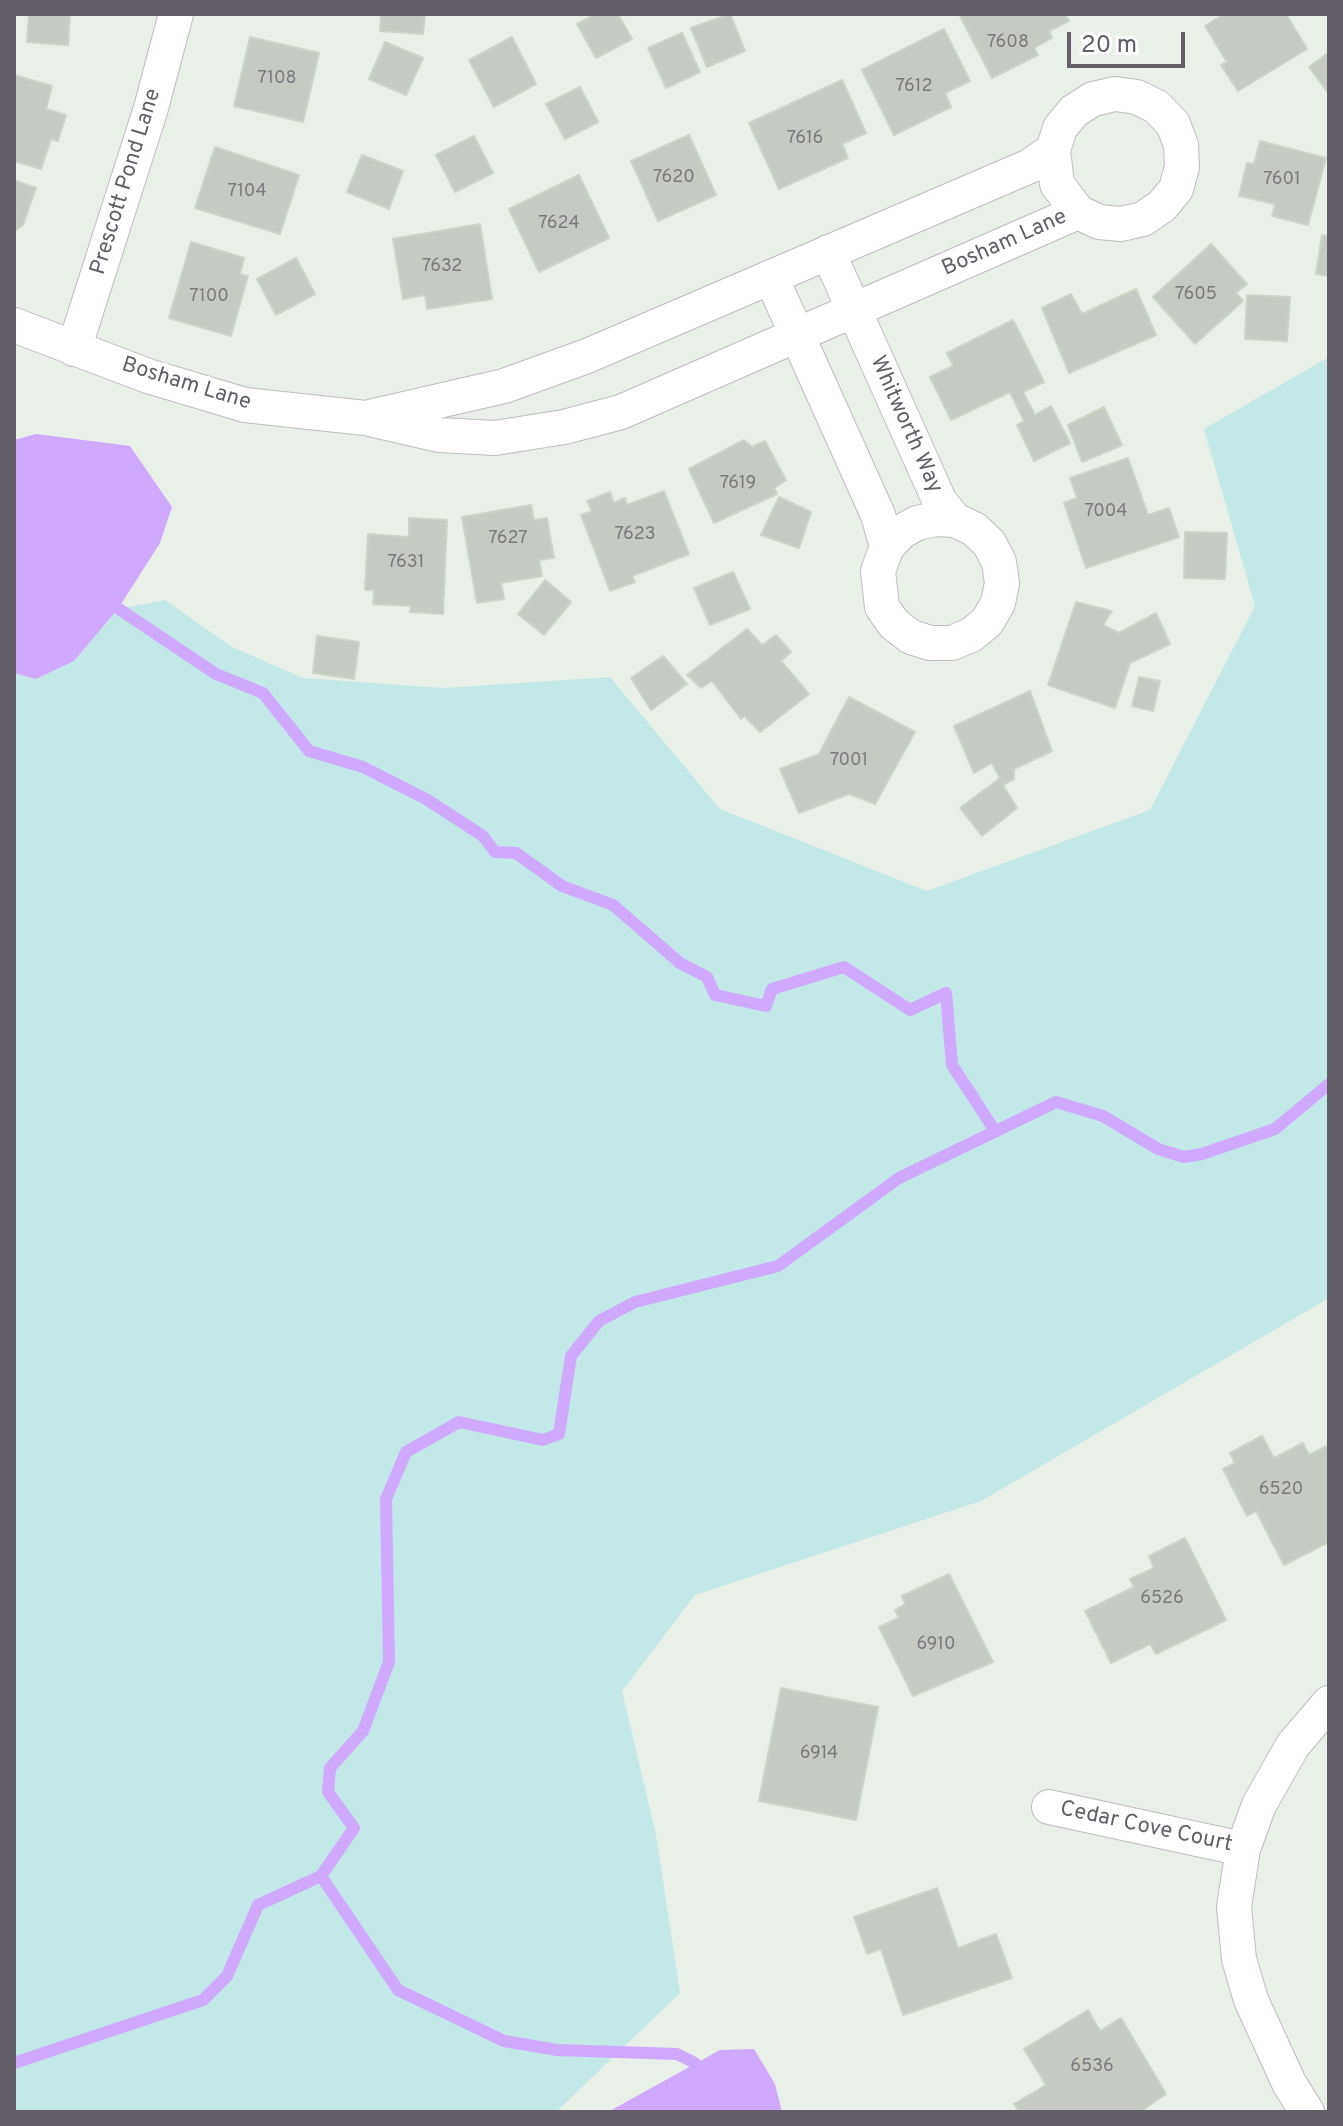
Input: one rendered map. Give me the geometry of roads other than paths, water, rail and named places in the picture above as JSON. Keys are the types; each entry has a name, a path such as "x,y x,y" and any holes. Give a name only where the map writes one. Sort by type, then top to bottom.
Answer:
{"street":[{"name":"Prescott Pond Lane","path":"74,349 151,108 176,14"},
{"name":"Bosham Lane","path":"14,325 148,376 245,405 365,418 439,435 495,438 564,427 621,412 1078,212 1099,222 1121,224 1143,219 1162,206 1176,189 1182,167 1178,135 1157,107 1137,97 1115,94 1093,99 1074,111 1060,128 1053,150 1030,166 587,356 504,386 365,418"},
{"path":"1053,150 1057,184 1078,212"},
{"name":"Whitworth Way","path":"771,277 878,515 887,547 878,571 882,607 894,624 911,637 930,643 952,643 971,635 987,622 998,603 1002,583 999,562 989,543 974,529 955,520 936,495 828,252"},
{"path":"887,547 901,532 917,523 936,519 955,520"},
{"path":"1307,2112 1289,2083 1251,2000 1239,1959 1234,1907 1243,1849 1259,1805 1293,1745 1329,1703"},
{"name":"Cedar Cove Court","path":"1049,1807 1243,1849"}],"waterway":[{"path":"107,601 216,674 263,693 309,751 363,767 426,799 483,836 495,852 516,853 562,886 613,905 680,963 707,977 715,995 766,1006 772,989 844,967 910,1010 946,993 952,1065 995,1131"},
{"path":"14,2063 203,2000 227,1976 258,1905 321,1876 354,1828 328,1792 330,1768 363,1731 389,1662 386,1499 406,1452 459,1422 543,1440 559,1434 571,1356 599,1321 635,1302 778,1266 899,1178 1056,1102 1103,1116 1158,1149 1184,1157 1202,1154 1275,1129 1329,1084"},
{"path":"321,1876 398,1990 504,2041 557,2050 677,2054 695,2063 700,2079"}]}
